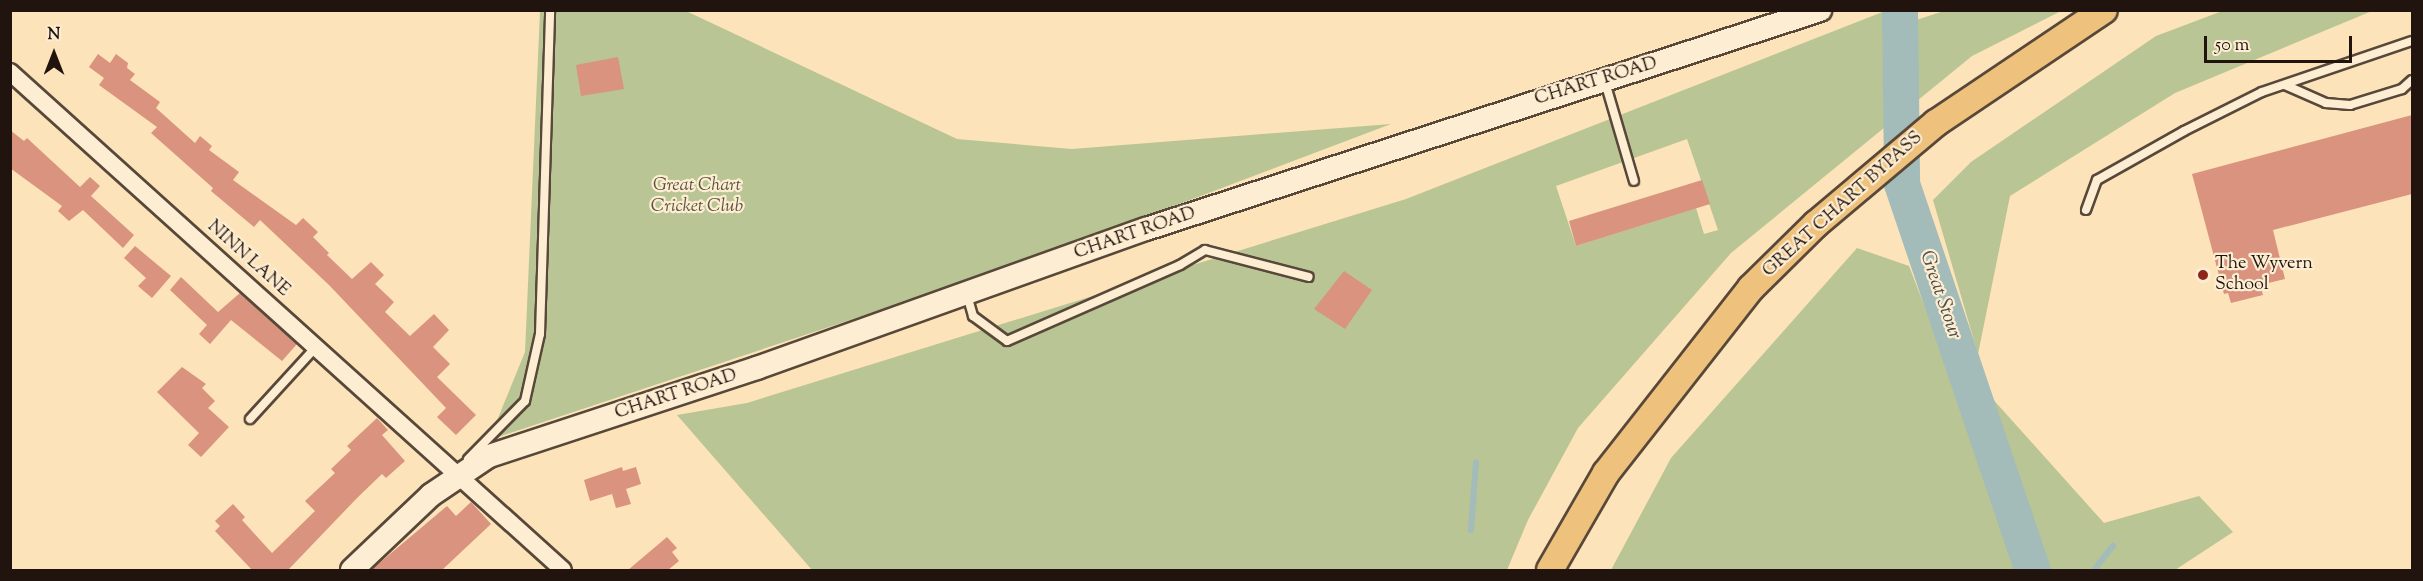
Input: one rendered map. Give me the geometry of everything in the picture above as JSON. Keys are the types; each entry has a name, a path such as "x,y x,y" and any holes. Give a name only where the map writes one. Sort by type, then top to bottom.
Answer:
{"main road":[{"name":"GREAT CHART BYPASS","path":"1550,570 1606,473 1751,288 1874,173 1936,123 2104,10"}],"street":[{"name":"CHART ROAD","path":"352,570 393,528 457,477 489,456 966,294 1146,229 1820,10"},
{"name":"NINN LANE","path":"10,72 457,477 563,570"}],"lane":[{"path":"457,477 462,465 525,400 540,334 550,10"},
{"path":"2086,210 2097,180 2127,160 2237,103 2412,41"},
{"path":"1604,79 1634,181"},
{"path":"2285,85 2326,103 2350,105 2402,89 2412,81"},
{"path":"966,294 973,316 1007,341 1180,265 1205,250 1309,277"},
{"path":"250,419 316,347"}],"green space":[{"path":"2225,10 2372,11 2175,93 2010,196 1978,354 1933,200 1971,162 2156,36"},
{"name":"Great Chart Cricket Club","path":"540,11 686,11 957,139 1072,149 1391,124 1037,258 489,440 525,352"},
{"path":"1885,11 1910,22 1944,11 2061,11 1972,56 1731,253 1578,428 1528,520 1507,570 812,570 677,415 747,403 1406,199","holes":["1687,139 1718,230 1704,234 1696,208 1576,246 1556,186"]},
{"path":"1857,248 1909,266 1953,380 1973,377 2104,523 2199,496 2233,532 2175,570 1611,570 1671,458"}],"building":[{"path":"98,54 110,63 116,54 128,63 127,68 135,74 130,80 160,102 156,108 195,143 200,136 212,146 209,150 239,172 233,180 296,225 303,218 318,232 313,237 329,253 327,255 352,279 371,262 384,275 375,284 394,302 385,312 410,336 434,314 449,330 433,347 450,364 437,377 476,415 456,435 437,417 446,408 329,285 260,220 254,227 211,191 213,188 151,133 157,127 99,85 104,78 89,67"},
{"path":"618,57 624,89 581,96 576,65"},
{"path":"2412,115 2412,194 2273,230 2285,279 2260,285 2263,295 2231,303 2228,293 2224,294 2192,174"},
{"path":"10,130 24,141 27,138 80,187 90,177 100,186 91,196 134,235 123,248 83,210 69,221 58,211 62,206 10,168"},
{"path":"1702,180 1710,204 1576,246 1569,221"},
{"path":"135,246 171,276 152,298 138,286 146,278 124,258"},
{"path":"1344,271 1372,290 1345,329 1314,309"},
{"path":"181,277 218,312 240,293 297,344 282,361 231,320 210,344 199,334 207,325 170,290"},
{"path":"182,367 206,384 202,388 215,401 208,408 229,427 201,457 188,445 199,433 157,392"},
{"path":"377,418 388,430 382,435 405,461 386,478 382,474 288,570 252,570 215,531 220,526 215,521 233,504 245,517 242,520 272,553 315,511 305,501 335,473 331,469 351,450 347,446"},
{"path":"622,467 623,471 636,467 641,484 626,489 631,504 616,508 612,494 590,501 584,480"},
{"path":"471,502 491,524 442,570 371,570 447,506 456,516"},
{"path":"667,537 677,548 672,552 679,561 668,570 628,570"}],"waterway":[{"name":"Great Stour","path":"1900,10 1902,184 2033,570"},
{"path":"1471,530 1476,462"},
{"path":"2094,570 2113,546"}],"place":[{"name":"The Wyvern School","path":"2203,275"}]}
